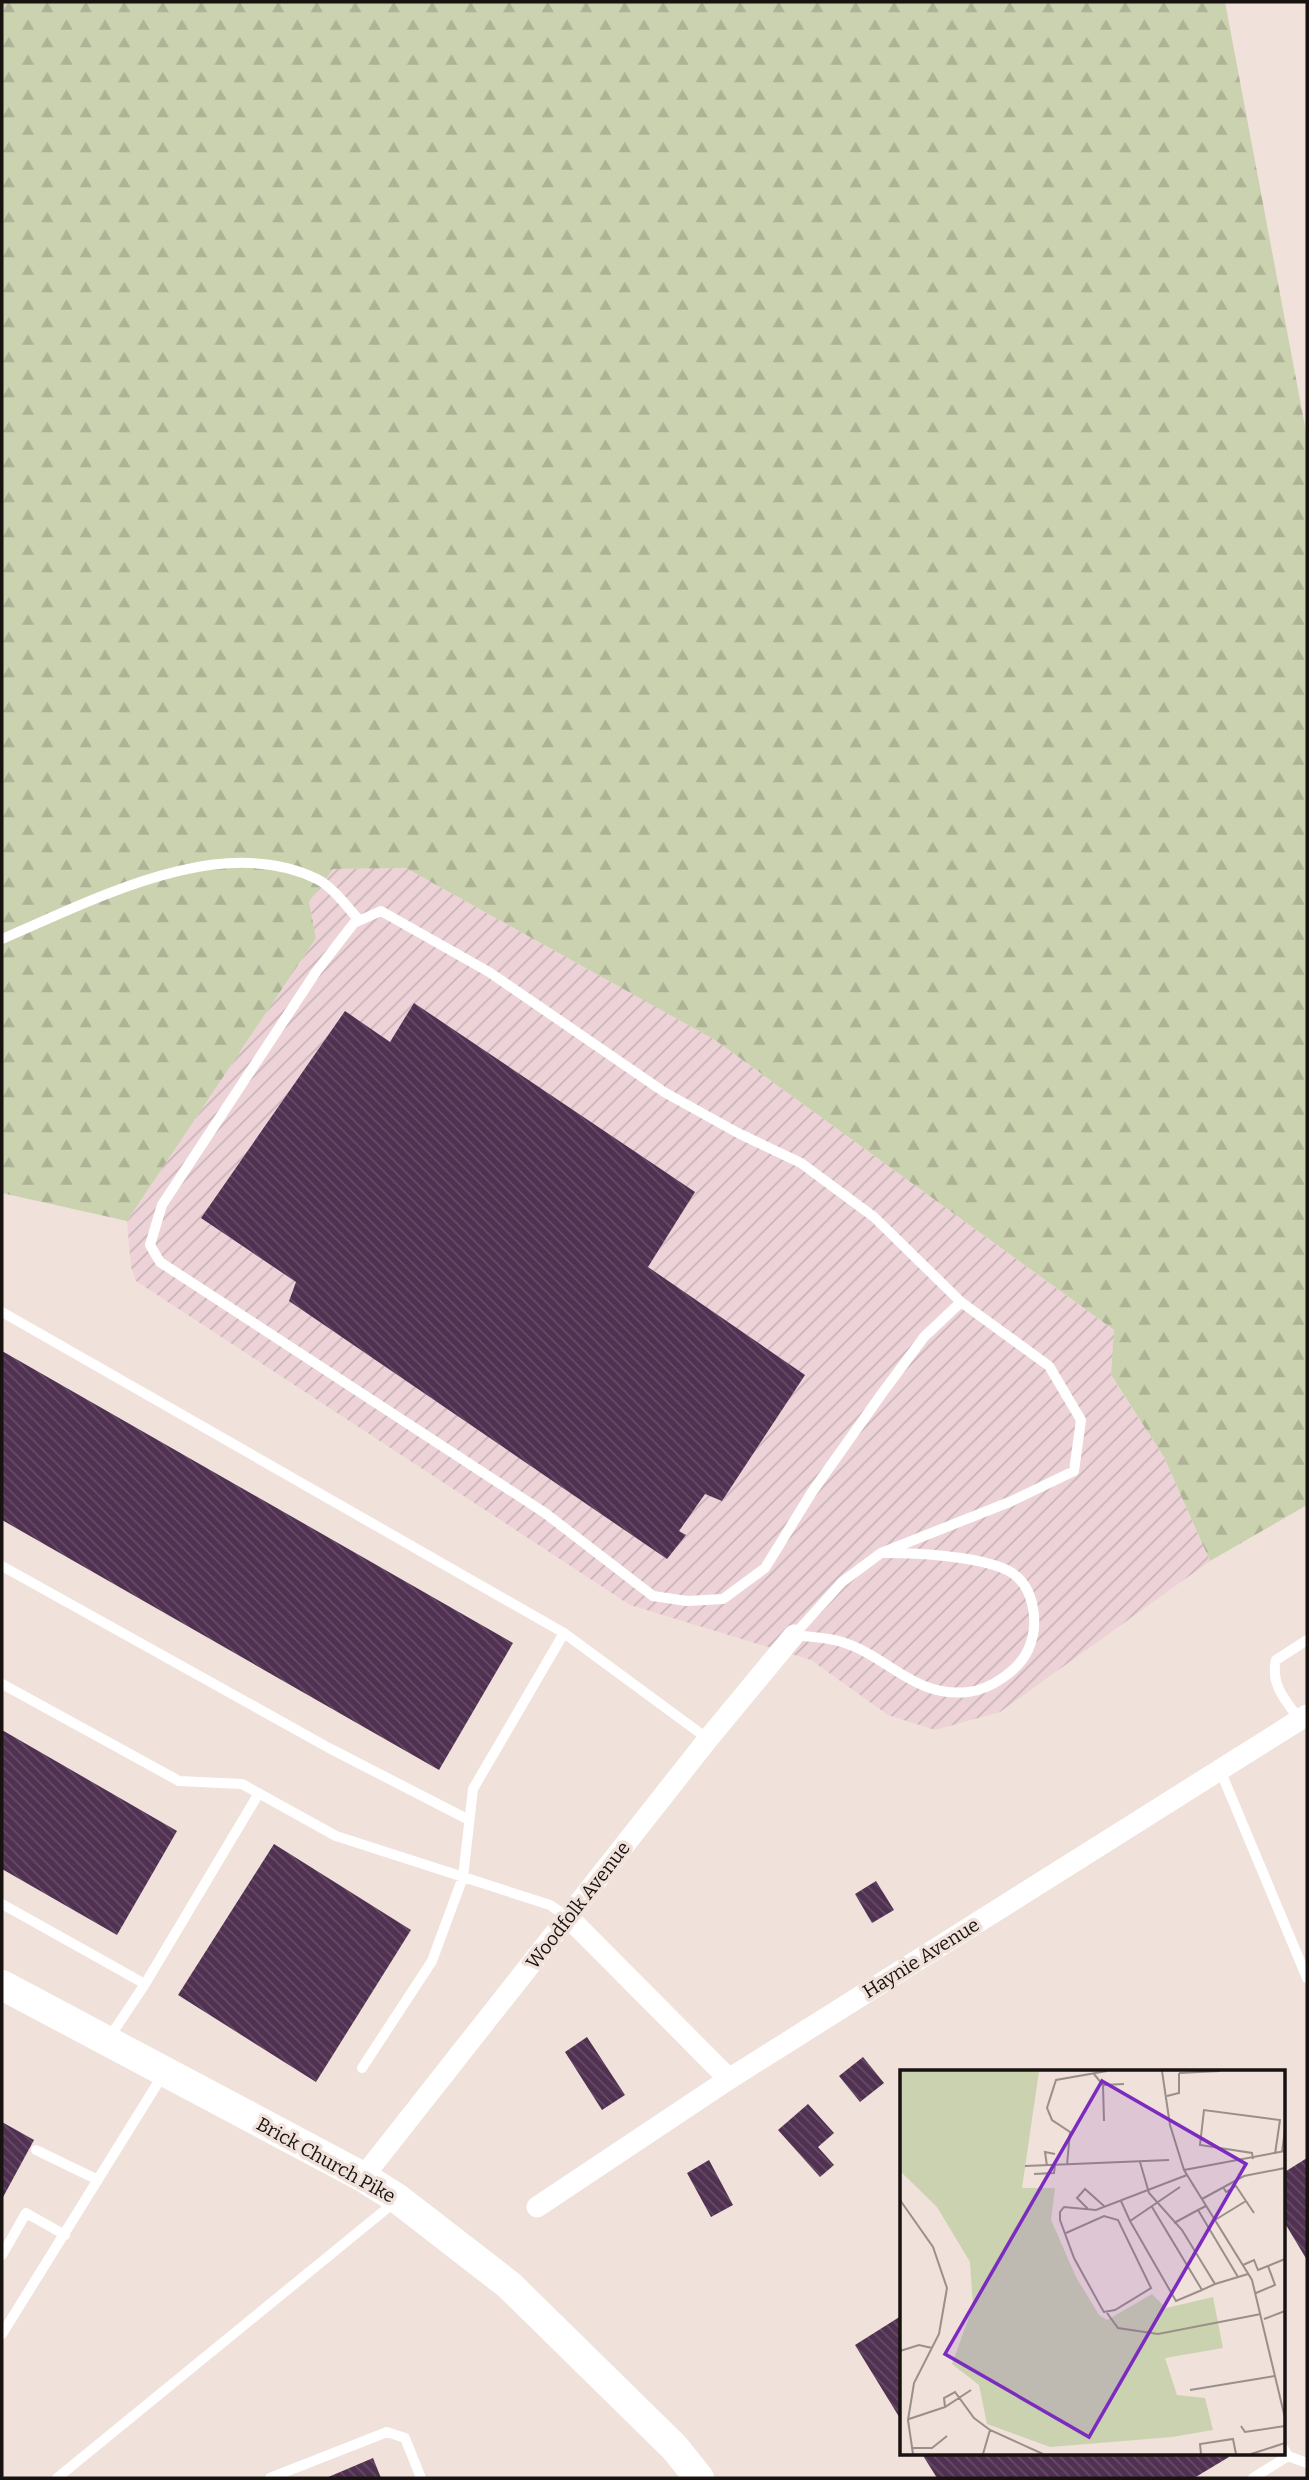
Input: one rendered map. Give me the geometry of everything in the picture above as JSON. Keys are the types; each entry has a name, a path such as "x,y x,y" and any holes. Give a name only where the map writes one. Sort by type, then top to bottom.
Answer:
{"main road":[{"name":"Brick Church Pike","path":"2,1985 363,2176 398,2199 509,2285 675,2448 699,2478"}],"street":[{"name":"Woodfolk Avenue","path":"363,2176 708,1739 794,1635"},
{"name":"Haynie Avenue","path":"537,2207 729,2079 1303,1718"},
{"path":"569,1918 729,2079"}],"lane":[{"path":"2,939 167,874 229,861 282,869 319,880 359,920"},
{"path":"794,1635 842,1582 881,1553 1013,1501 1074,1471 1082,1420 1049,1366 961,1302 874,1217 801,1163 737,1133 664,1092 489,972 381,911 354,923 316,972 162,1205 150,1245 160,1262 545,1513 653,1596 687,1601 723,1599 765,1567 812,1492 883,1392 925,1337 961,1302"},
{"path":"2,1312 564,1633 708,1739"},
{"path":"794,1635 842,1642 914,1684 949,1692 971,1692 1003,1678 1028,1651 1035,1619 1030,1597 1021,1581 1006,1570 925,1553 881,1553"},
{"path":"2,1566 329,1748 470,1820"},
{"path":"362,2068 432,1961 463,1877 473,1789 564,1633"},
{"path":"1303,1718 1276,1686 1273,1674 1276,1660 1307,1640"},
{"path":"2,1684 179,1782 242,1784 336,1836 550,1905 569,1918"},
{"path":"1220,1770 1307,1978"},
{"path":"107,2042 259,1793"},
{"path":"2,1904 145,1983"},
{"path":"2,2334 164,2073"},
{"path":"36,2150 98,2180"},
{"path":"57,2478 398,2199"},
{"path":"2,2255 26,2213 65,2235"},
{"path":"270,2478 387,2432 405,2438 422,2478"},
{"path":"1285,2452 1307,2463"},
{"path":"1253,2478 1280,2456"}],"shaded area":[{"path":"406,868 715,1040 1115,1331 1111,1376 1164,1457 1210,1561 1000,1712 935,1730 888,1715 811,1660 630,1605 136,1281 131,1267 127,1221 316,938 309,902 333,869"}],"green space":[{"path":"2,2 1225,2 1307,437 1307,1505 1210,1561 1164,1457 1111,1375 1114,1330 715,1040 406,868 333,869 309,902 316,938 127,1221 2,1193"}],"building":[{"path":"414,1003 695,1192 648,1267 805,1375 722,1501 705,1494 679,1531 686,1535 667,1559 289,1301 296,1282 201,1218 345,1011 390,1042"},
{"path":"2,1351 513,1643 439,1770 2,1520"},
{"path":"2,1730 177,1831 117,1935 2,1869"},
{"path":"274,1844 411,1930 316,2082 178,1995"},
{"path":"876,1881 894,1910 872,1923 855,1894"},
{"path":"587,2037 625,2095 602,2110 565,2052"},
{"path":"863,2057 884,2083 860,2102 839,2076"},
{"path":"808,2104 834,2133 818,2147 834,2165 820,2177 778,2130"},
{"path":"2,2122 34,2140 2,2199"},
{"path":"1307,2158 1307,2260 1284,2222 1284,2172"},
{"path":"709,2160 733,2205 711,2217 687,2173"},
{"path":"900,2317 900,2418 855,2345"},
{"path":"923,2456 1229,2457 1194,2478 937,2478"},
{"path":"373,2458 381,2478 326,2478"}]}
